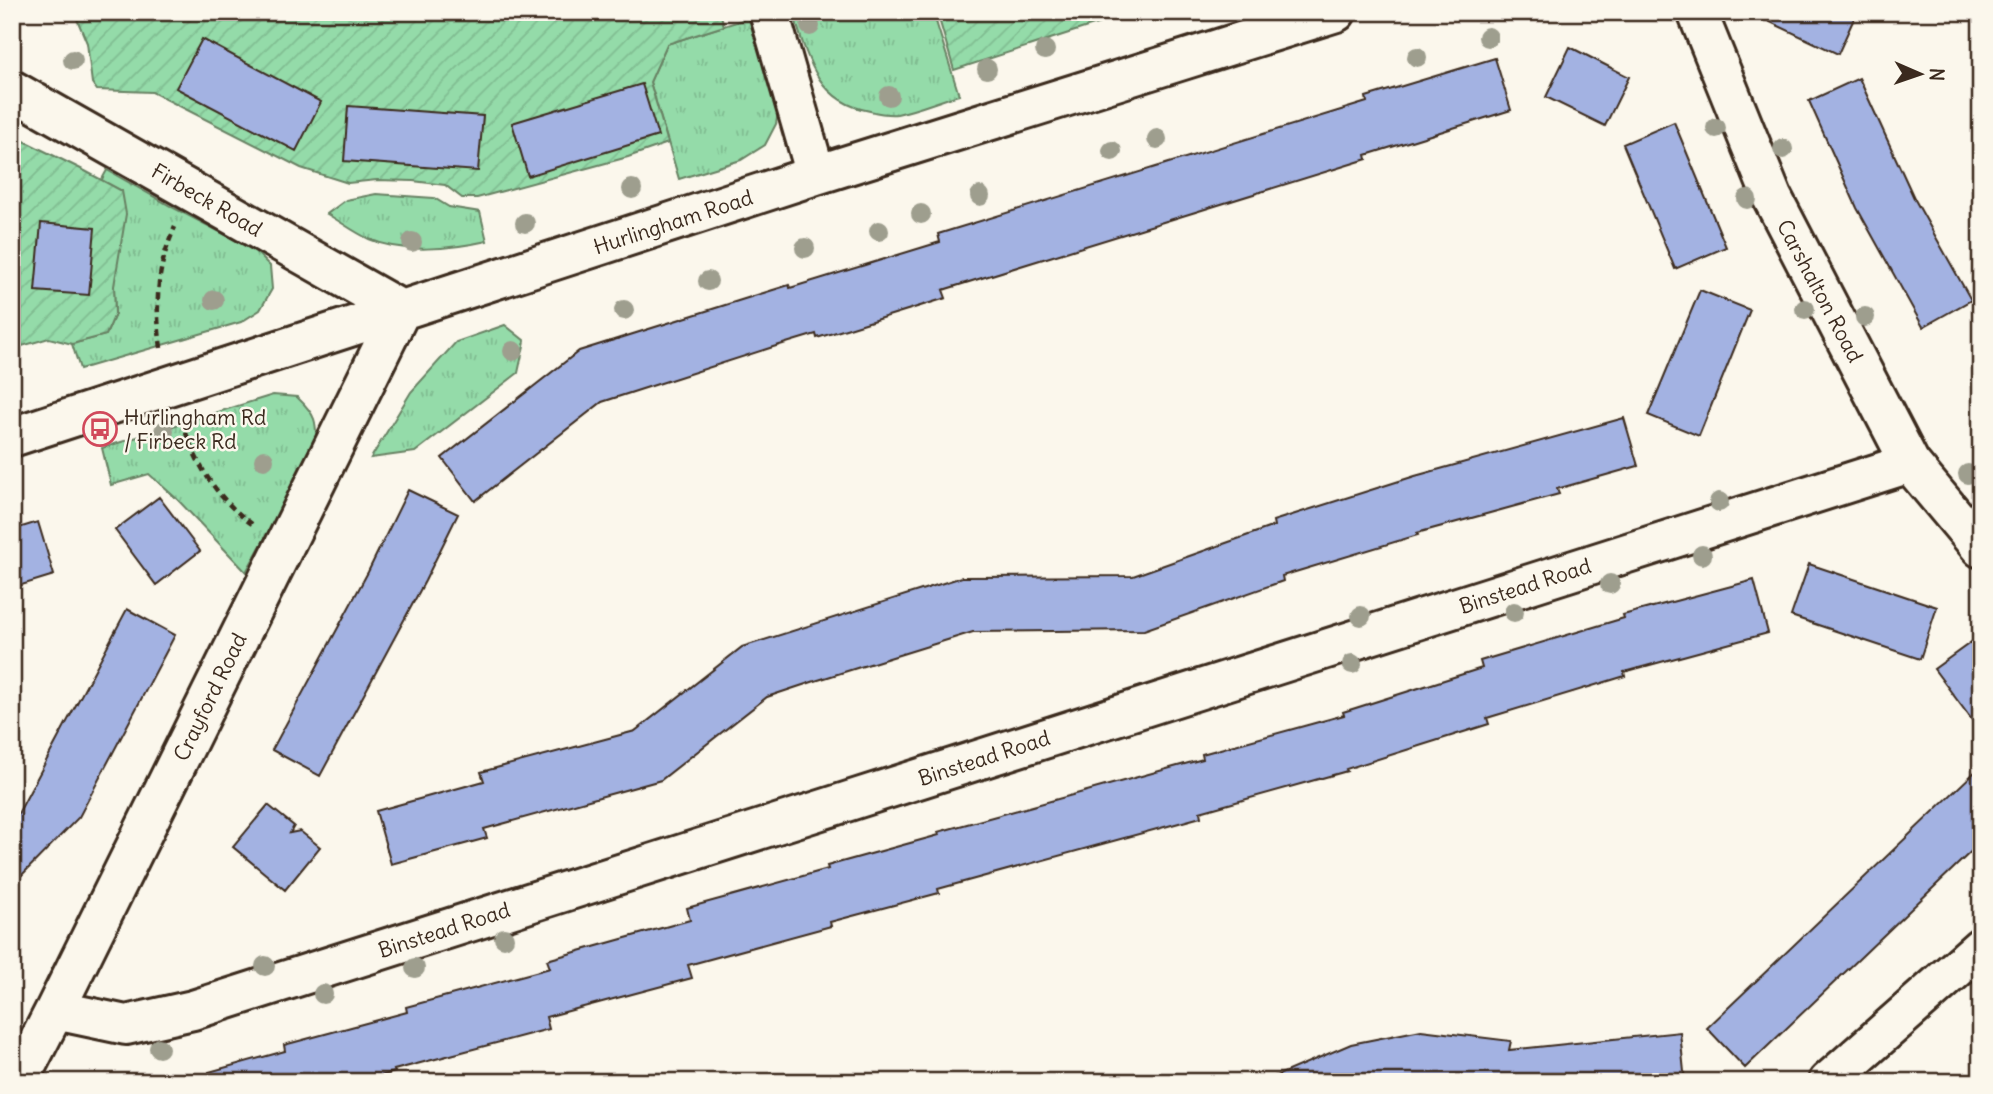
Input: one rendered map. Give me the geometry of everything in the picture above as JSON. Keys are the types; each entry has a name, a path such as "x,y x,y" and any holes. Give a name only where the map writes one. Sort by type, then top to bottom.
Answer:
{"street":[{"path":"769,12 816,175"},
{"name":"Hurlingham Road","path":"12,437 816,175 1336,12"},
{"name":"Carshalton Road","path":"1697,12 1772,197 1910,463 1981,548"},
{"name":"Firbeck Road","path":"12,90 401,310"},
{"name":"Crayford Road","path":"18,1082 401,310"},
{"name":"Binstead Road","path":"55,1010 126,1025 193,1010 1910,463"},
{"path":"1828,1082 1981,947"}],"green space":[{"path":"74,12 720,12 724,26 667,44 650,82 668,143 628,157 477,198 462,198 445,185 377,180 348,183 301,168 152,92 97,90 92,83 87,43"},
{"path":"793,12 933,12 959,95 897,114 852,106 826,88 817,75 803,45"},
{"path":"937,12 1134,12 954,70"},
{"path":"755,16 781,96 776,124 765,145 741,160 679,179 650,82 667,44"},
{"path":"12,135 122,191 126,214 114,286 115,314 106,335 72,344 49,338 12,349"},
{"path":"107,170 253,249 270,266 272,289 260,310 241,322 80,369 72,344 106,335 115,314 114,286 122,191 101,181"},
{"path":"376,194 434,198 449,207 480,212 487,241 443,248 397,247 369,239 327,214 346,200"},
{"path":"505,325 525,341 518,373 415,452 371,458 411,392 456,342"},
{"path":"273,395 297,397 308,409 315,424 316,447 246,572 178,500 149,474 111,485 102,448"}],"building":[{"path":"1749,12 1857,12 1838,54"},
{"path":"202,39 321,102 296,151 176,88"},
{"path":"1570,47 1629,77 1605,126 1546,97"},
{"path":"1495,58 1511,110 1366,155 1367,159 943,290 946,298 817,338 816,334 773,347 602,402 475,501 442,458 579,351 789,285 790,288 940,242 938,234 1367,102 1366,97"},
{"path":"1859,78 1914,198 1971,300 1923,327 1857,208 1809,101"},
{"path":"642,84 658,136 528,176 512,123"},
{"path":"348,106 483,116 478,171 344,161"},
{"path":"1674,122 1726,247 1675,269 1623,144"},
{"path":"41,223 95,228 89,295 35,291"},
{"path":"1700,290 1750,310 1699,436 1648,415"},
{"path":"1624,418 1638,466 1557,489 1559,494 1417,533 1418,535 1282,576 1283,581 1144,630 973,632 815,681 767,697 661,780 484,829 487,838 391,864 376,811 484,781 481,772 635,731 742,647 962,577 1133,576 1274,526 1273,521 1415,476"},
{"path":"408,490 458,514 320,776 272,750 368,572"},
{"path":"159,497 200,551 156,585 115,530"},
{"path":"38,522 54,575 12,588 12,530"},
{"path":"1809,564 1937,607 1920,659 1791,616"},
{"path":"1754,580 1768,633 1624,672 1625,676 1487,718 1489,724 1346,769 1347,771 1200,812 1201,817 938,889 939,893 830,922 831,926 688,965 692,978 546,1017 549,1029 394,1070 395,1072 357,1082 210,1082 209,1072 285,1051 284,1045 407,1012 406,1007 550,968 547,960 690,920 687,908 828,869 827,866 939,835 938,832 1203,759 1202,754 1344,715 1343,712 1482,668 1480,661 1624,618 1623,615"},
{"path":"127,609 175,635 79,817 12,885 12,825"},
{"path":"1981,635 1981,732 1934,669"},
{"path":"1981,766 1981,842 1745,1068 1707,1028"},
{"path":"268,805 294,826 290,833 300,831 320,847 285,890 233,847"},
{"path":"1421,1030 1511,1041 1509,1050 1680,1032 1685,1082 1262,1082 1351,1044"}],"place":[{"name":"Hurlingham Rd / Firbeck Rd","path":"100,429"}]}
